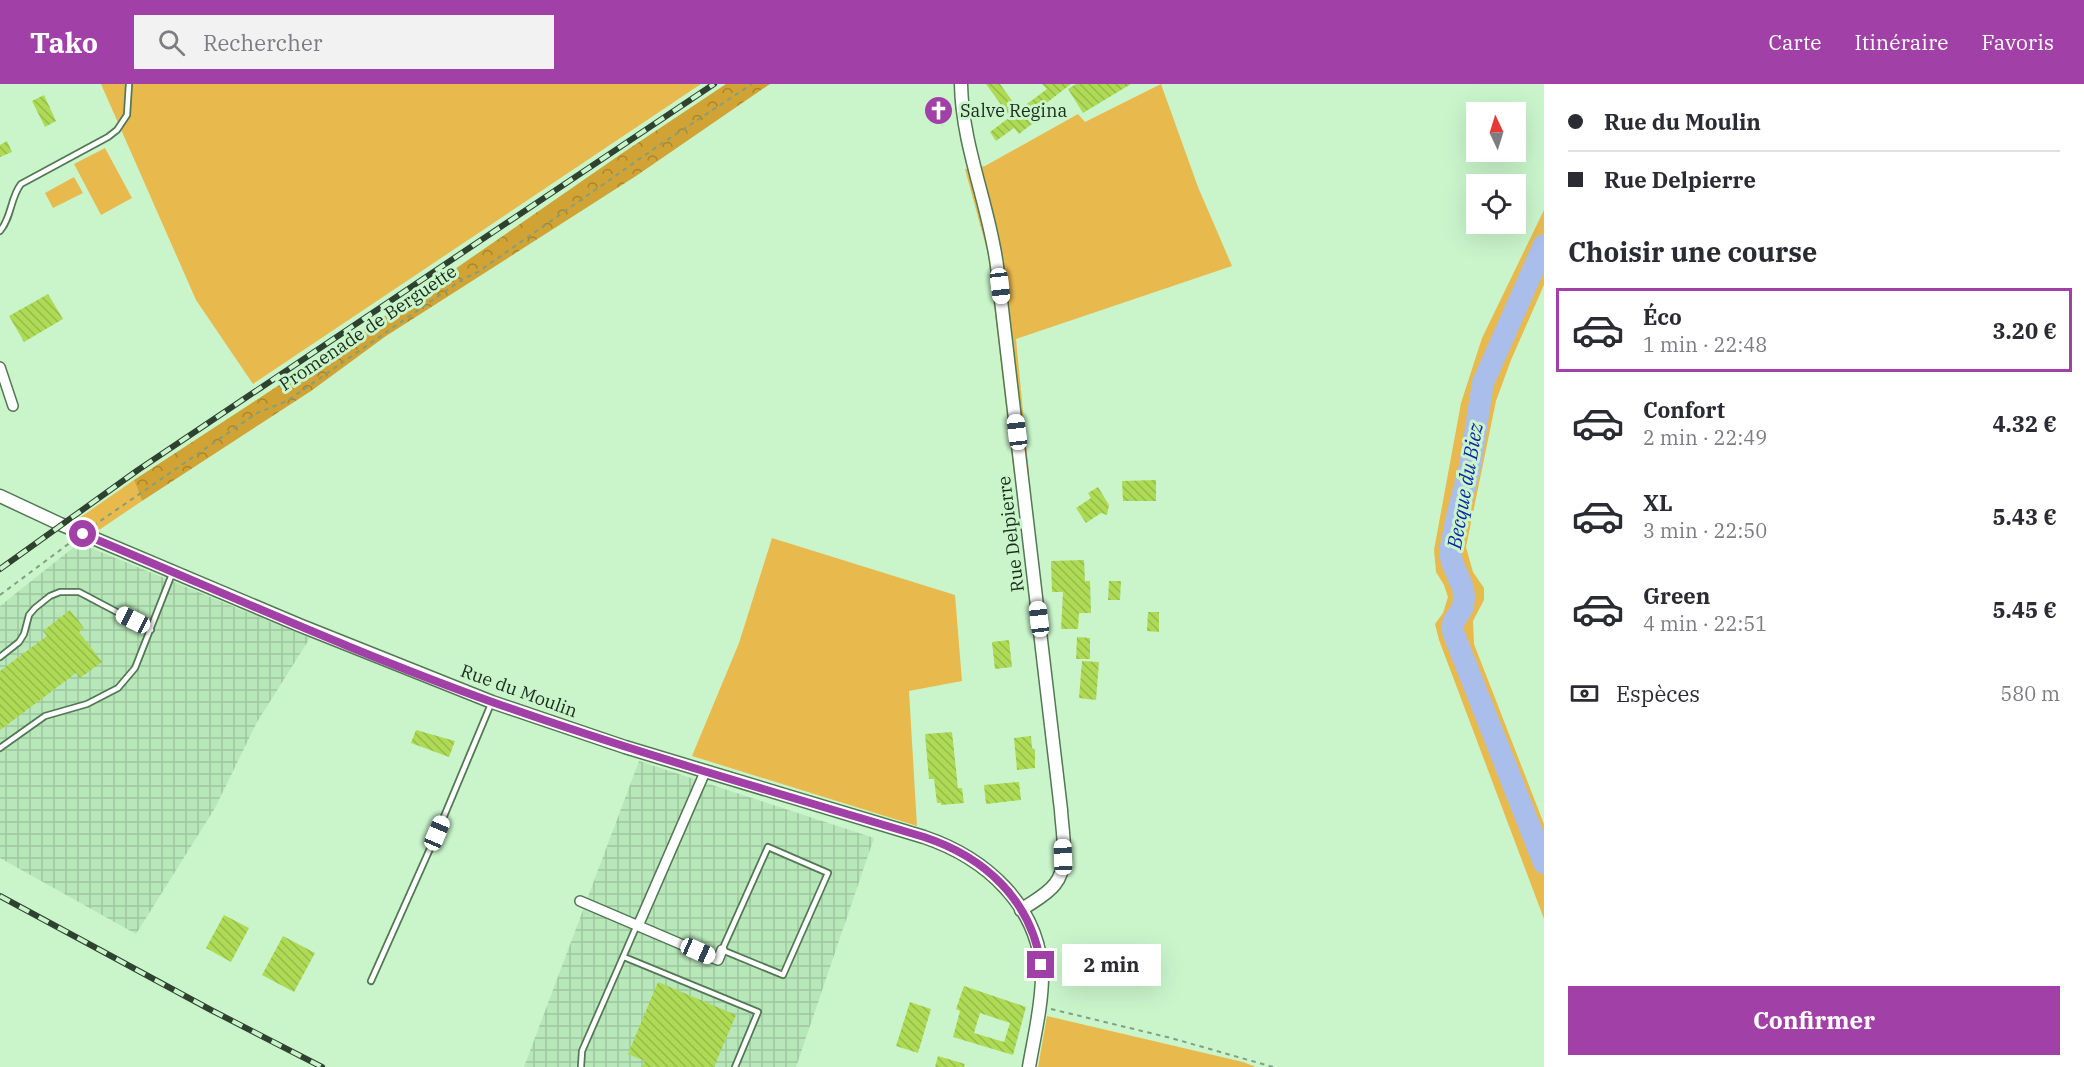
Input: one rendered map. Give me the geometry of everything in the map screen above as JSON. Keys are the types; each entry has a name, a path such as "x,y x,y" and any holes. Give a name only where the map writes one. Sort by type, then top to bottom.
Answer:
{"street":[{"name":"Rue Delpierre","path":"961,84 966,128 993,237 997,266 1061,818 1063,857 1059,877 1050,889 1021,910"},
{"path":"0,367 13,406"},
{"name":"Rue du Moulin","path":"0,496 83,534 350,647 492,702 705,772 951,847 970,857 998,880 1021,910"},
{"path":"638,925 705,772"},
{"path":"580,901 718,960 723,950"},
{"path":"1021,910 1032,932 1039,955 1042,984 1029,1067"}],"lane":[{"path":"0,231 8,218 15,192 21,183 108,137 122,125 129,110 129,84"},
{"path":"0,748 45,716 87,704 118,688 135,668 173,572"},
{"path":"0,657 19,642 24,634 29,615 35,608 60,591 79,592 151,630"},
{"path":"371,981 492,702"},
{"path":"768,847 828,873 783,975 723,950 768,847"},
{"path":"581,1067 582,1051 638,925"},
{"path":"624,957 758,1012 735,1067"}],"path":[{"name":"Promenade de Berguette","path":"0,595 115,510 257,413 287,401 752,84"},
{"path":"1039,1007 1182,1041 1273,1067"}],"shaded area":[{"path":"101,84 701,84 253,384 196,300"},
{"path":"1161,84 1198,187 1232,266 1016,339 1029,473 1014,475 988,254 965,169 985,166 1078,114 1085,122"},
{"path":"105,148 132,198 101,215 74,164"},
{"path":"74,177 83,193 53,208 45,193"},
{"path":"1544,210 1544,285 1511,360 1496,401 1466,547 1473,572 1484,588 1484,600 1473,621 1474,644 1544,824 1544,919 1439,640 1435,624 1443,613 1448,597 1436,572 1434,550 1461,403 1482,338"},
{"path":"134,480 142,501 99,530 75,521"},
{"path":"772,538 955,595 962,681 909,691 917,826 692,756 739,643"},
{"path":"79,543 310,638 257,722 215,808 136,934 0,858 0,606"},
{"path":"639,761 874,838 796,1067 524,1067"},
{"path":"1047,1016 1243,1062 1256,1067 1038,1067"}],"green space":[{"path":"726,84 770,84 636,176 386,336 311,391 142,501 134,480 429,287"}],"building":[{"path":"986,84 1000,84 1019,110 1047,89 1042,84 1071,84 1036,111 1041,117 1019,134 1014,128 996,141 990,132 1010,117"},
{"path":"1076,84 1131,84 1083,113 1068,89"},
{"path":"44,95 56,121 45,127 32,101"},
{"path":"7,141 12,152 0,157 0,145"},
{"path":"48,294 63,319 24,342 9,316"},
{"path":"1156,480 1156,501 1123,501 1122,481"},
{"path":"1098,487 1109,505 1107,515 1101,513 1086,523 1076,508 1091,498 1088,493"},
{"path":"1084,560 1085,581 1090,581 1091,613 1079,613 1078,629 1061,629 1063,592 1052,592 1051,561"},
{"path":"1109,581 1121,581 1120,600 1108,600"},
{"path":"70,610 84,628 79,632 102,662 80,678 76,673 0,730 0,671 47,636 43,631"},
{"path":"1148,612 1159,612 1159,632 1147,631"},
{"path":"1077,637 1090,638 1090,659 1076,659"},
{"path":"1009,640 1012,667 995,669 992,642"},
{"path":"1082,661 1099,662 1096,700 1079,698"},
{"path":"416,730 455,741 449,757 411,743"},
{"path":"952,732 958,788 962,788 964,803 941,805 937,803 934,779 929,779 925,734"},
{"path":"1031,736 1032,748 1035,750 1035,768 1017,770 1014,738"},
{"path":"1019,782 1021,800 986,804 984,785"},
{"path":"224,915 249,928 231,962 206,948"},
{"path":"283,936 315,953 294,992 262,975"},
{"path":"658,982 736,1015 714,1067 642,1067 645,1061 628,1054"},
{"path":"964,986 1026,1007 1013,1055 953,1037 960,1011 956,1009","holes":["980,1013 1010,1023 1004,1042 974,1033"]},
{"path":"910,1002 931,1009 918,1053 896,1046"},
{"path":"938,1056 965,1064 964,1067 935,1067"}],"waterway":[{"name":"Becque du Biez","path":"1544,245 1483,383 1470,466 1450,553 1463,588 1464,598 1463,607 1453,623 1453,632 1544,863"}],"railway":[{"path":"0,569 138,470 714,84"},
{"path":"0,896 322,1067"}],"place":[{"name":"Salve Regina","path":"939,111"}],"route":[{"path":"83,534 350,647 492,702 625,747 924,837 957,850 980,864 1014,899 1032,932 1041,965"}]}
